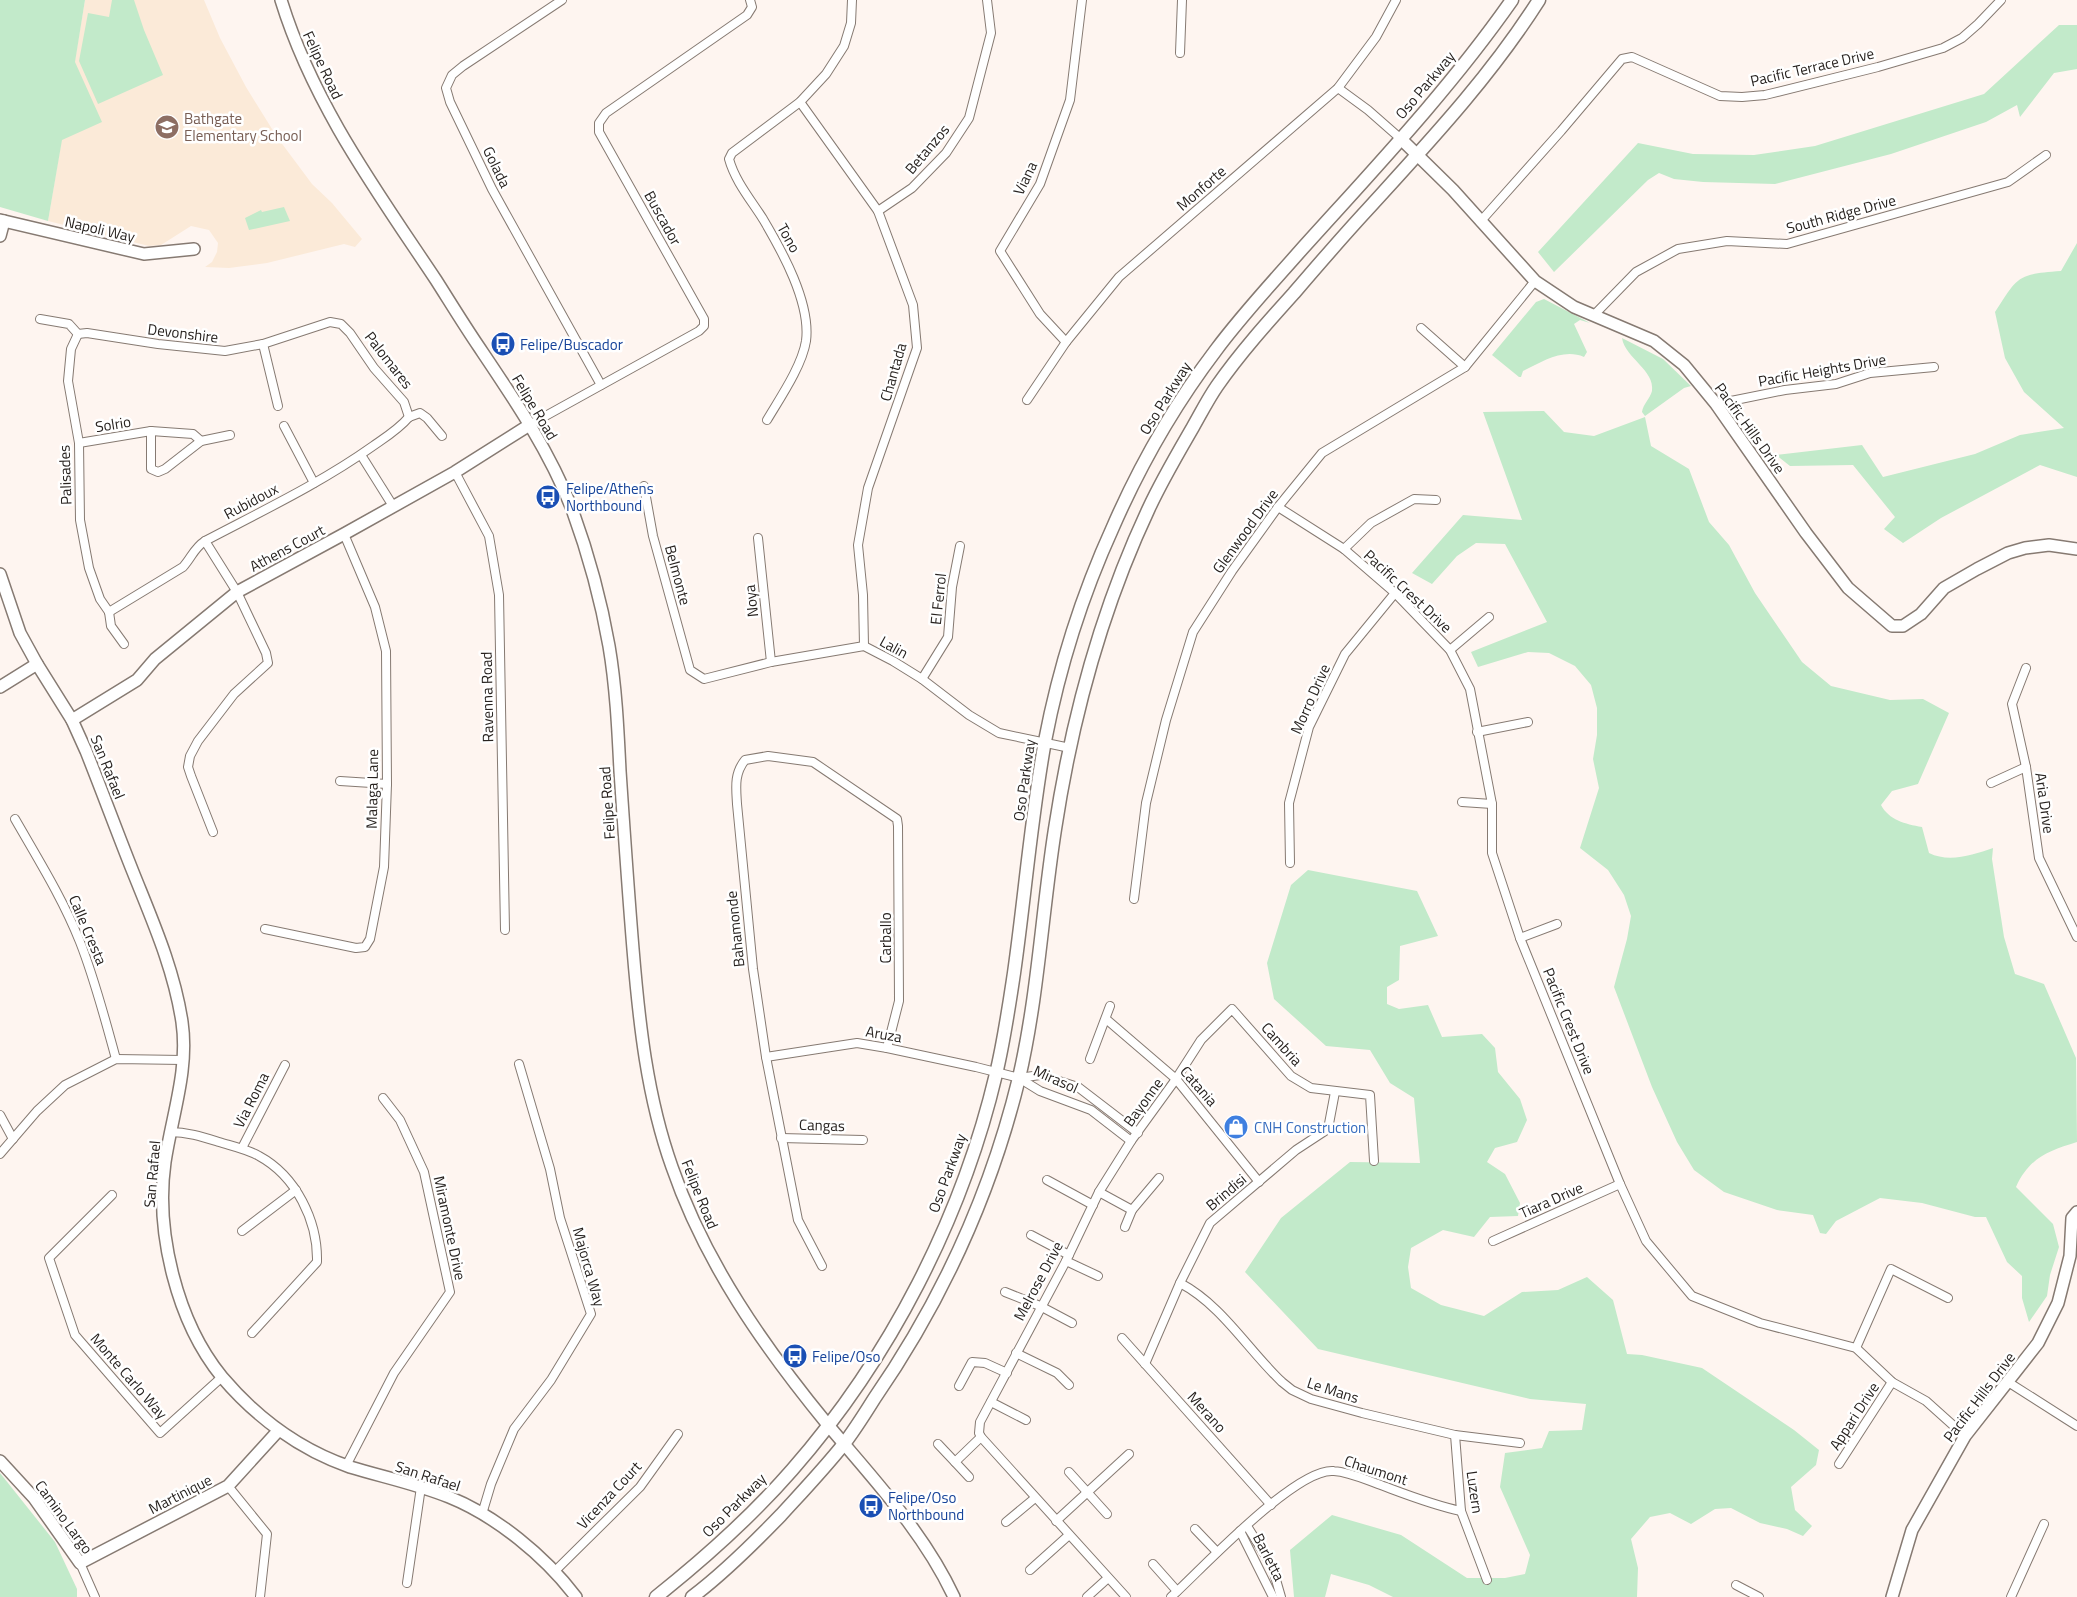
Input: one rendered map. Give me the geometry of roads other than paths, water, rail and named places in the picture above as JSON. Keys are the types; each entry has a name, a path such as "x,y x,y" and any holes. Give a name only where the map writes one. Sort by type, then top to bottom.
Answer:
{"main road":[{"name":"Oso Parkway","path":"656,1597 707,1555 744,1521 794,1468 857,1385 883,1345 921,1276 944,1227 966,1172 996,1072 1014,975 1045,743 1068,651 1104,546 1132,488 1181,400 1230,331 1449,85 1512,0"},
{"path":"692,1597 753,1544 806,1488 844,1443 904,1356 926,1318 985,1189 1019,1078 1032,1008 1055,829 1070,748 1091,658 1115,590 1149,508 1215,389 1271,319 1485,78 1538,0"}],"street":[{"name":"Felipe Road","path":"281,0 290,29 309,74 340,134 531,424 571,507 591,571 609,647 617,724 639,1021 654,1101 672,1167 703,1243 759,1335 828,1424 889,1495 916,1532 945,1578 954,1597"},
{"name":"Golada","path":"562,0 463,66 452,75 446,88 450,102 492,189 601,385"},
{"name":"Buscador","path":"531,424 699,331 704,326 704,319 598,132 599,123 606,113 746,15 752,7 750,0"},
{"path":"800,102 826,74 844,46 851,23 852,0"},
{"name":"Betanzos","path":"878,211 912,188 946,153 969,118 991,33 987,0"},
{"name":"Viana","path":"1066,342 1040,314 1000,251 1040,184 1070,100 1082,0"},
{"path":"1180,53 1182,0"},
{"name":"Monforte","path":"1027,400 1066,342 1119,277 1338,88 1376,37 1396,0"},
{"name":"Pacific Terrace Drive","path":"1480,222 1622,59 1632,57 1720,96 1764,95 1878,67 1943,48 1972,29 2001,0"},
{"path":"1338,88 1368,110 1400,139"},
{"name":"Chantada","path":"800,102 878,211 914,305 917,348 868,488 858,545 863,595 864,646"},
{"name":"Tono","path":"767,420 786,389 802,353 806,340 804,310 788,264 745,191 729,159 732,153 800,102"},
{"name":"Pacific Hills Drive","path":"1400,139 1453,190 1535,281 1574,307 1654,341 1684,365 1716,404 1806,533 1848,588 1892,626 1903,626 1922,614 1944,588 2008,553 2025,548 2050,545 2077,548"},
{"name":"South Ridge Drive","path":"1594,315 1636,272 1678,249 1727,241 1787,244 2008,182 2046,155"},
{"path":"0,236 2,220"},
{"name":"Napoli Way","path":"2,220 144,254 194,249"},
{"name":"Glenwood Drive","path":"1134,899 1146,803 1166,720 1193,632 1232,571 1278,508 1322,453 1465,366 1535,281"},
{"path":"40,319 69,324 78,334"},
{"name":"Devonshire","path":"78,334 87,333 158,344 225,351 263,344 330,322 341,324"},
{"name":"Palomares","path":"341,324 350,333 374,368 404,402 409,417"},
{"path":"1421,328 1465,366"},
{"name":"Palisades","path":"78,334 71,349 68,381 79,443 80,520 89,568 100,600 109,612 110,623 124,644"},
{"path":"263,344 278,406"},
{"name":"Pacific Heights Drive","path":"1716,404 1785,390 1836,384 1870,373 1934,367"},
{"path":"409,417 420,413 427,418 442,436"},
{"name":"Rubidoux","path":"109,612 183,567 191,558 195,548 361,455 402,425 409,417"},
{"name":"Athens Court","path":"72,720 136,680 155,659 237,592 454,472 531,424"},
{"path":"284,426 314,483"},
{"name":"Solrio","path":"79,443 151,431 193,434 201,441"},
{"name":"Solrio","path":"151,431 151,469 158,472 165,469 201,441 230,435"},
{"path":"361,455 393,506"},
{"name":"Ravenna Road","path":"454,472 489,536 499,595 505,930"},
{"name":"Belmonte","path":"644,486 653,536 690,670"},
{"path":"1344,549 1371,523 1414,499 1436,500"},
{"name":"Pacific Crest Drive","path":"1278,508 1344,549 1394,593 1450,650 1470,689 1492,804 1492,853 1520,938 1620,1184 1646,1241 1692,1296 1760,1323 1856,1348 1892,1382 1926,1401 1965,1436"},
{"name":"Malaga Lane","path":"265,929 356,948 365,947 370,939 384,868 387,784 386,650 375,607 344,534"},
{"name":"Noya","path":"758,538 771,662"},
{"path":"206,541 237,592 266,653 268,663 234,694 198,741 190,756 188,767 213,832"},
{"name":"El Ferrol","path":"922,679 948,637 952,587 960,546"},
{"name":"San Rafael","path":"0,574 20,633 72,720 164,947 175,982 182,1025 183,1060 181,1090 170,1132 165,1164 163,1197 168,1255 179,1295 194,1334 222,1377 249,1406 278,1431 346,1466 421,1486 482,1514 501,1526 555,1571 576,1597"},
{"name":"Morro Drive","path":"1290,863 1288,803 1309,727 1345,654 1394,593"},
{"path":"1450,650 1489,617"},
{"name":"Lalin","path":"690,670 704,679 771,662 864,646 922,679 969,715 999,733 1070,748"},
{"path":"0,687 37,664"},
{"name":"Aria Drive","path":"2026,668 2012,704 2026,767 2039,858 2077,937"},
{"path":"1477,732 1528,722"},
{"name":"Bahamonde","path":"822,1266 798,1220 766,1057 753,969 745,891 737,804 736,777 738,768 745,760 768,756 813,762 891,814 897,819 898,826"},
{"path":"1991,783 2026,767"},
{"path":"340,781 387,784"},
{"path":"1462,802 1492,804"},
{"name":"Calle Cresta","path":"15,819 55,889 79,940 97,987 116,1059"},
{"name":"Carballo","path":"887,1048 899,1001 898,826"},
{"path":"1520,938 1557,924"},
{"path":"1090,1059 1110,1006"},
{"name":"Bayonne","path":"1131,1141 1176,1079 1201,1040 1232,1009"},
{"name":"Cambria","path":"1232,1009 1291,1076 1311,1088 1370,1095 1374,1161"},
{"name":"Catania","path":"1106,1019 1176,1079 1259,1182"},
{"name":"Aruza","path":"766,1057 857,1043 996,1072"},
{"path":"0,1154 37,1111 65,1085 116,1059 183,1060"},
{"name":"Majorca Way","path":"482,1514 491,1484 514,1430 551,1380 591,1314 560,1218 550,1169 519,1064"},
{"name":"Via Roma","path":"242,1148 285,1065"},
{"name":"Mirasol","path":"996,1072 1019,1078 1040,1091 1097,1113 1131,1141"},
{"name":"Mirasol","path":"1019,1078 1040,1075 1078,1087 1138,1133"},
{"name":"Brindisi","path":"1145,1364 1180,1282 1210,1223 1296,1150 1328,1129 1335,1092"},
{"name":"Mirasol","path":"1082,1106 1088,1094"},
{"name":"Miramonte Drive","path":"346,1466 394,1373 450,1292 424,1172 400,1120 383,1098"},
{"path":"0,1116 13,1139"},
{"path":"170,1132 196,1135 242,1148 259,1156 276,1167 296,1190 311,1220 317,1248 317,1262 252,1333"},
{"name":"Cangas","path":"781,1138 863,1140"},
{"name":"Melrose Drive","path":"981,1438 979,1433 980,1422 1067,1258 1099,1192 1131,1141"},
{"path":"1125,1227 1132,1210 1159,1178"},
{"path":"1047,1180 1093,1205"},
{"name":"Tiara Drive","path":"1493,1241 1620,1184"},
{"path":"242,1231 296,1190"},
{"path":"1099,1192 1132,1210"},
{"name":"Monte Carlo Way","path":"112,1195 49,1258 75,1335 160,1433 222,1377"},
{"name":"Pacific Hills Drive","path":"1892,1597 1912,1530 1965,1436 2038,1344 2058,1303 2070,1256 2072,1218 2077,1212"},
{"path":"1031,1235 1098,1276"},
{"path":"1856,1348 1891,1269 1948,1298"},
{"name":"Le Mans","path":"1180,1282 1195,1291 1209,1303 1274,1374 1292,1390 1311,1399 1362,1413 1455,1434 1520,1443"},
{"path":"1005,1292 1040,1306 1072,1322"},
{"name":"Merano","path":"1122,1338 1271,1505"},
{"path":"1016,1353 1057,1373 1069,1385"},
{"path":"959,1386 972,1362 985,1363 1007,1373"},
{"name":"Appari Drive","path":"1840,1464 1892,1382"},
{"path":"2008,1382 2077,1426"},
{"path":"991,1402 1026,1420"},
{"name":"Martinique","path":"80,1562 228,1486 278,1431"},
{"name":"Vicenza Court","path":"555,1571 640,1487 678,1434"},
{"name":"Luzern","path":"1455,1434 1461,1511 1487,1580"},
{"path":"955,1462 981,1438 1126,1597"},
{"path":"938,1444 969,1477"},
{"path":"1056,1521 1129,1454"},
{"name":"Camino Largo","path":"0,1461 34,1498 80,1562 95,1597"},
{"name":"Chaumont","path":"1244,1529 1299,1483 1327,1470 1345,1472 1436,1505 1461,1511"},
{"path":"1069,1472 1107,1514"},
{"path":"228,1486 267,1534 260,1597"},
{"path":"407,1583 421,1486"},
{"path":"1006,1522 1035,1498"},
{"path":"2011,1597 2044,1524"},
{"path":"1195,1529 1217,1552"},
{"path":"1171,1597 1217,1552 1244,1529"},
{"name":"Barletta","path":"1244,1529 1277,1596"},
{"name":"Barletta","path":"1244,1529 1272,1566 1277,1596"},
{"path":"1030,1570 1069,1535"},
{"path":"1152,1564 1177,1591"},
{"path":"1087,1597 1108,1578"},
{"path":"1736,1585 1759,1597"}],"place":[{"name":"Bathgate Elementary School","path":"167,127"},
{"name":"Felipe/Buscador","path":"503,344"},
{"name":"Felipe/Athens Northbound","path":"548,497"},
{"name":"CNH Construction","path":"1236,1127"},
{"name":"Felipe/Oso","path":"795,1356"},
{"name":"Felipe/Oso Northbound","path":"871,1506"}]}
